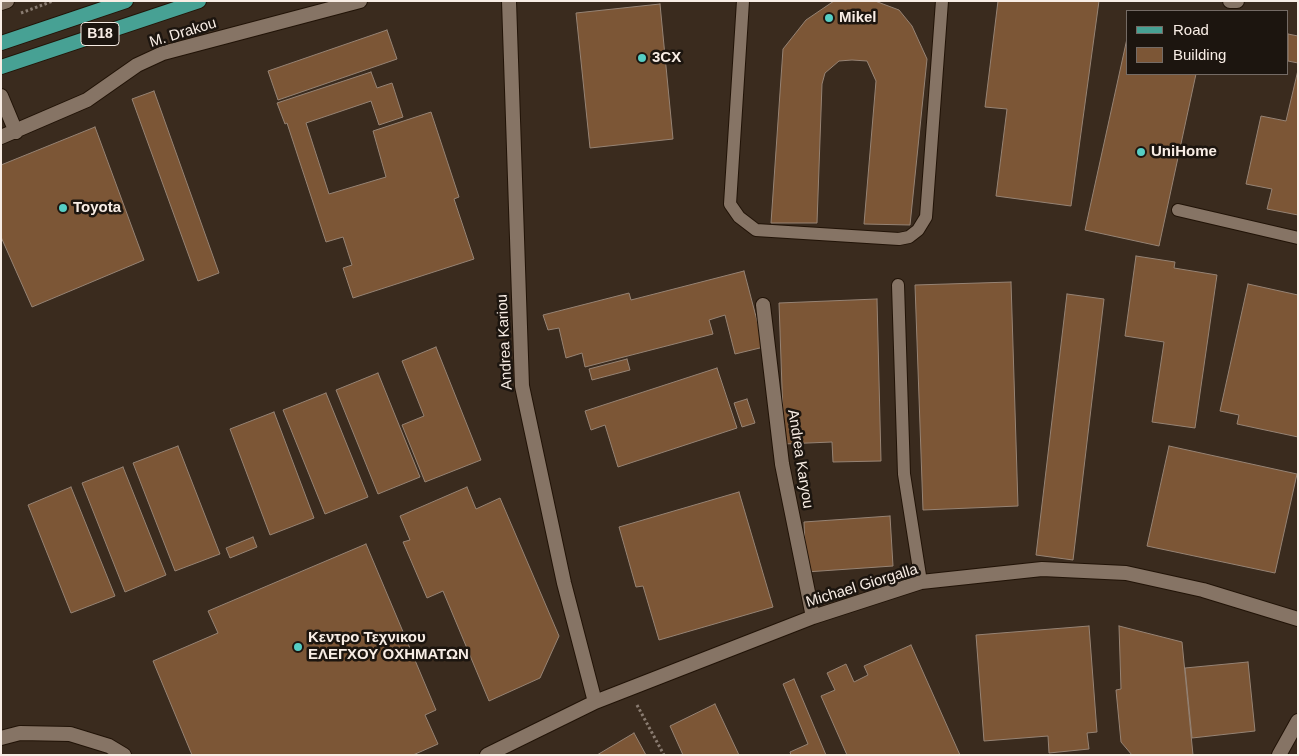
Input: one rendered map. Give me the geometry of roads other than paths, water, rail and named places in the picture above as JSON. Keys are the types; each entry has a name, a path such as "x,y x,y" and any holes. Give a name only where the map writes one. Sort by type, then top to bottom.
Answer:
{"main road":[{"name":"B18","path":"1,43 126,1"},
{"name":"B18","path":"1,67 199,1"}],"street":[{"path":"1,3 7,1"},
{"name":"M. Drakou","path":"1,137 87,100 137,65 164,54 360,1"},
{"name":"Andrea Kariou","path":"510,1 522,386 564,583 596,702"},
{"path":"1230,1 1237,1"},
{"path":"1,96 16,132"},
{"name":"Andrea Karyou","path":"763,305 782,464 813,617"},
{"name":"Michael Giorgalla","path":"487,755 596,702 628,689 813,617 921,582 1042,569 1126,573 1203,590 1298,619"},
{"path":"1279,755 1298,722"},
{"path":"1,738 20,733 70,734 109,746 124,755"}],"lane":[{"path":"743,1 730,204 739,217 756,230 899,239 909,237 918,230 926,217 942,1"},
{"path":"1178,210 1298,238"},
{"path":"898,285 904,474 921,582"}],"place":[{"name":"Mikel","path":"829,18"},
{"name":"3CX","path":"642,58"},
{"name":"UniHome","path":"1141,152"},
{"name":"Toyota","path":"63,208"},
{"name":"Κεντρο Τεχνικου ΕΛΕΓΧΟΥ ΟΧΗΜΑΤΩΝ","path":"298,647"}]}
